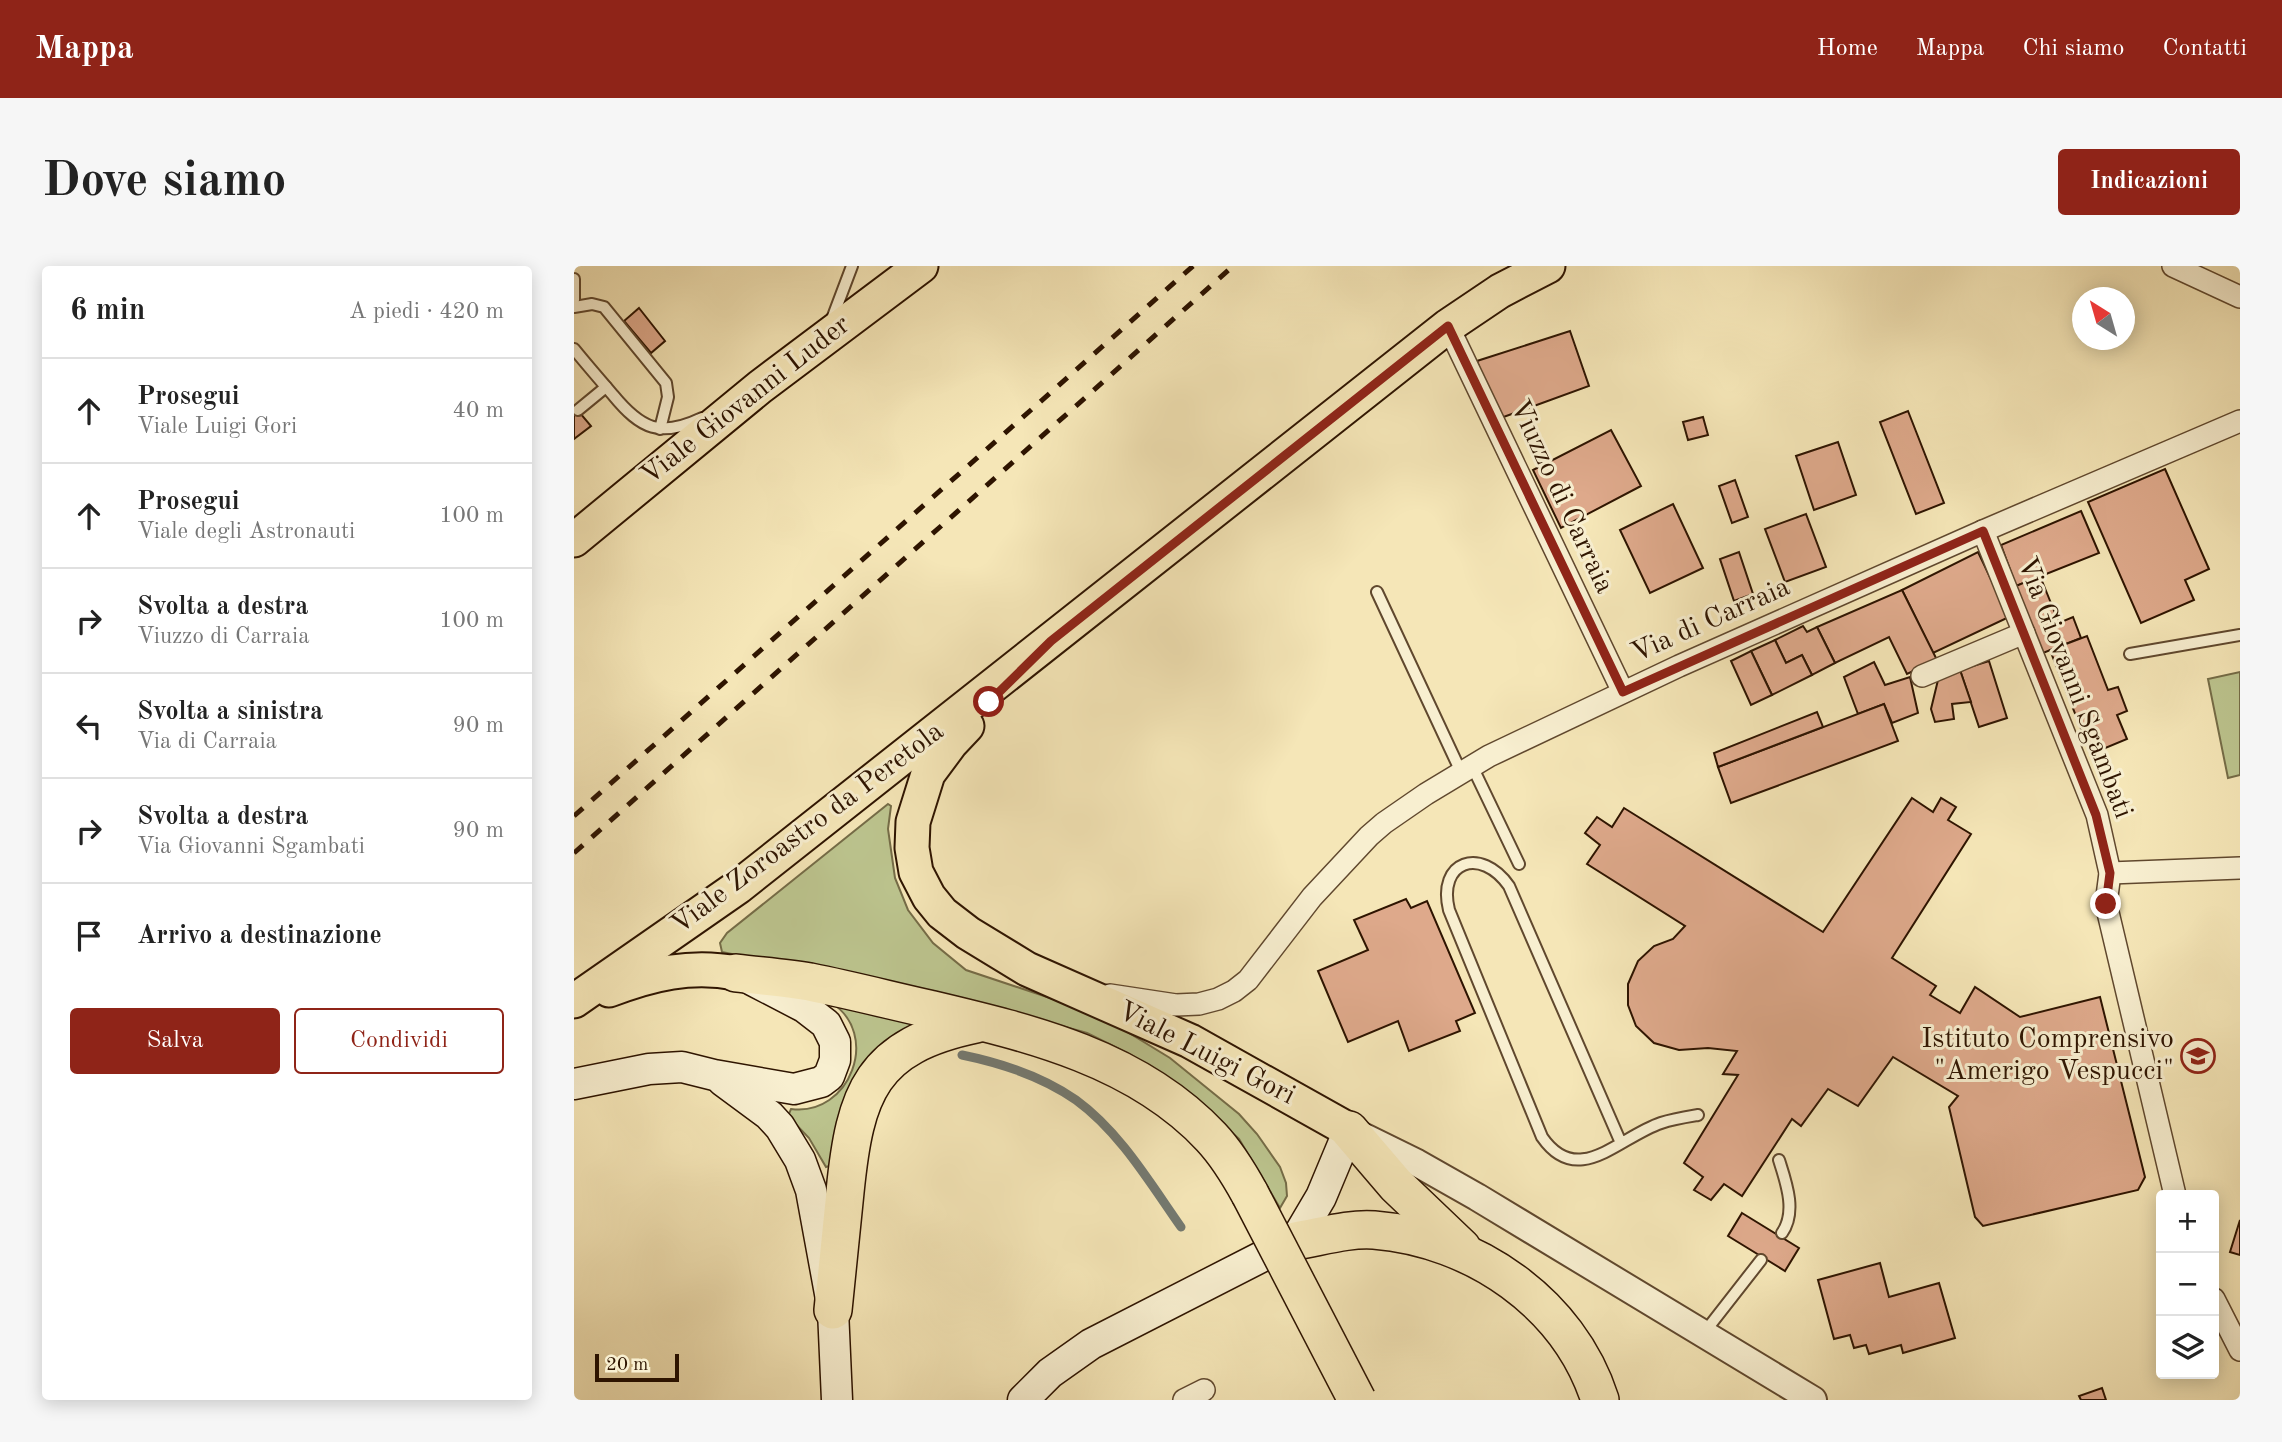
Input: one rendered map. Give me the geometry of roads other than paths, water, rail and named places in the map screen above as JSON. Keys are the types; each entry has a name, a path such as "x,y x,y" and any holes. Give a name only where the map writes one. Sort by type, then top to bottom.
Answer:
{"highway":[{"path":"736,972 808,982 984,1022 1062,1044 1102,1061 1157,1091 1211,1137 1234,1165 1357,1400"},
{"path":"833,1310 849,1155 863,1098 871,1083 888,1064 917,1042 939,1032 984,1022"},
{"path":"1349,1130 1396,1185 1471,1256"},
{"path":"1279,1248 1372,1230 1419,1237 1471,1256 1514,1282 1542,1305 1563,1328 1594,1379 1601,1400"}],"main road":[{"name":"Viale Giovanni Luder","path":"574,540 760,387 921,266"},
{"name":"Viale Zoroastro da Peretola","path":"574,1003 738,887 1448,326 1500,291 1548,266"},
{"name":"Viale Luigi Gori","path":"1051,641 951,743 928,774 913,822 912,848 916,872 929,897 942,913 968,933 1027,969 1191,1041 1349,1130"},
{"path":"574,1003 664,972 702,968 736,972 804,1007 825,1024 835,1042 835,1060 829,1076 821,1082 794,1089 682,1067 649,1069 574,1084"},
{"path":"714,1075 769,1115 780,1127 800,1160 811,1190 833,1310 837,1400"},
{"path":"1023,1400 1050,1373 1091,1344 1279,1248 1321,1197 1349,1130"}],"street":[{"path":"2173,266 2240,297"},
{"name":"Viuzzo di Carraia","path":"1448,326 1623,692"},
{"name":"Via di Carraia","path":"1072,989 1176,1005 1199,1004 1218,999 1248,980 1312,897 1369,836 1384,823 1466,769 1623,692 1983,531 2240,421"},
{"name":"Via Giovanni Sgambati","path":"1983,531 2096,815 2110,873 2106,904 2174,1190"},
{"path":"1922,676 2024,633"},
{"path":"2110,873 2240,868"},
{"name":"Viale Luigi Gori","path":"1349,1130 1441,1177 1813,1400"},
{"path":"2219,1309 2240,1350"},
{"path":"1184,1400 1205,1390"}],"lane":[{"path":"810,349 828,327 852,266"},
{"path":"574,279 574,300"},
{"path":"574,307 592,304 604,307 666,383 668,397 660,429"},
{"path":"574,349 632,417 644,425 660,429 692,422 760,387"},
{"path":"578,410 606,387"},
{"path":"1377,592 1466,769 1520,864"},
{"path":"2130,654 2240,635"},
{"path":"1621,1143 1510,886 1501,874 1483,863 1460,867 1450,876 1446,886 1449,911 1542,1137 1557,1156 1570,1160 1596,1156 1660,1123 1698,1115"},
{"path":"1779,1160 1790,1207 1782,1233"},
{"path":"1704,1333 1760,1260"}],"waterway":[{"path":"962,1055 1021,1072 1050,1084 1076,1100 1107,1127 1146,1176 1181,1227"}],"railway":[{"path":"574,816 1193,266"},
{"path":"574,853 1233,266"}],"place":[{"name":"Istituto Comprensivo \"Amerigo Vespucci\"","path":"2198,1056"}]}
